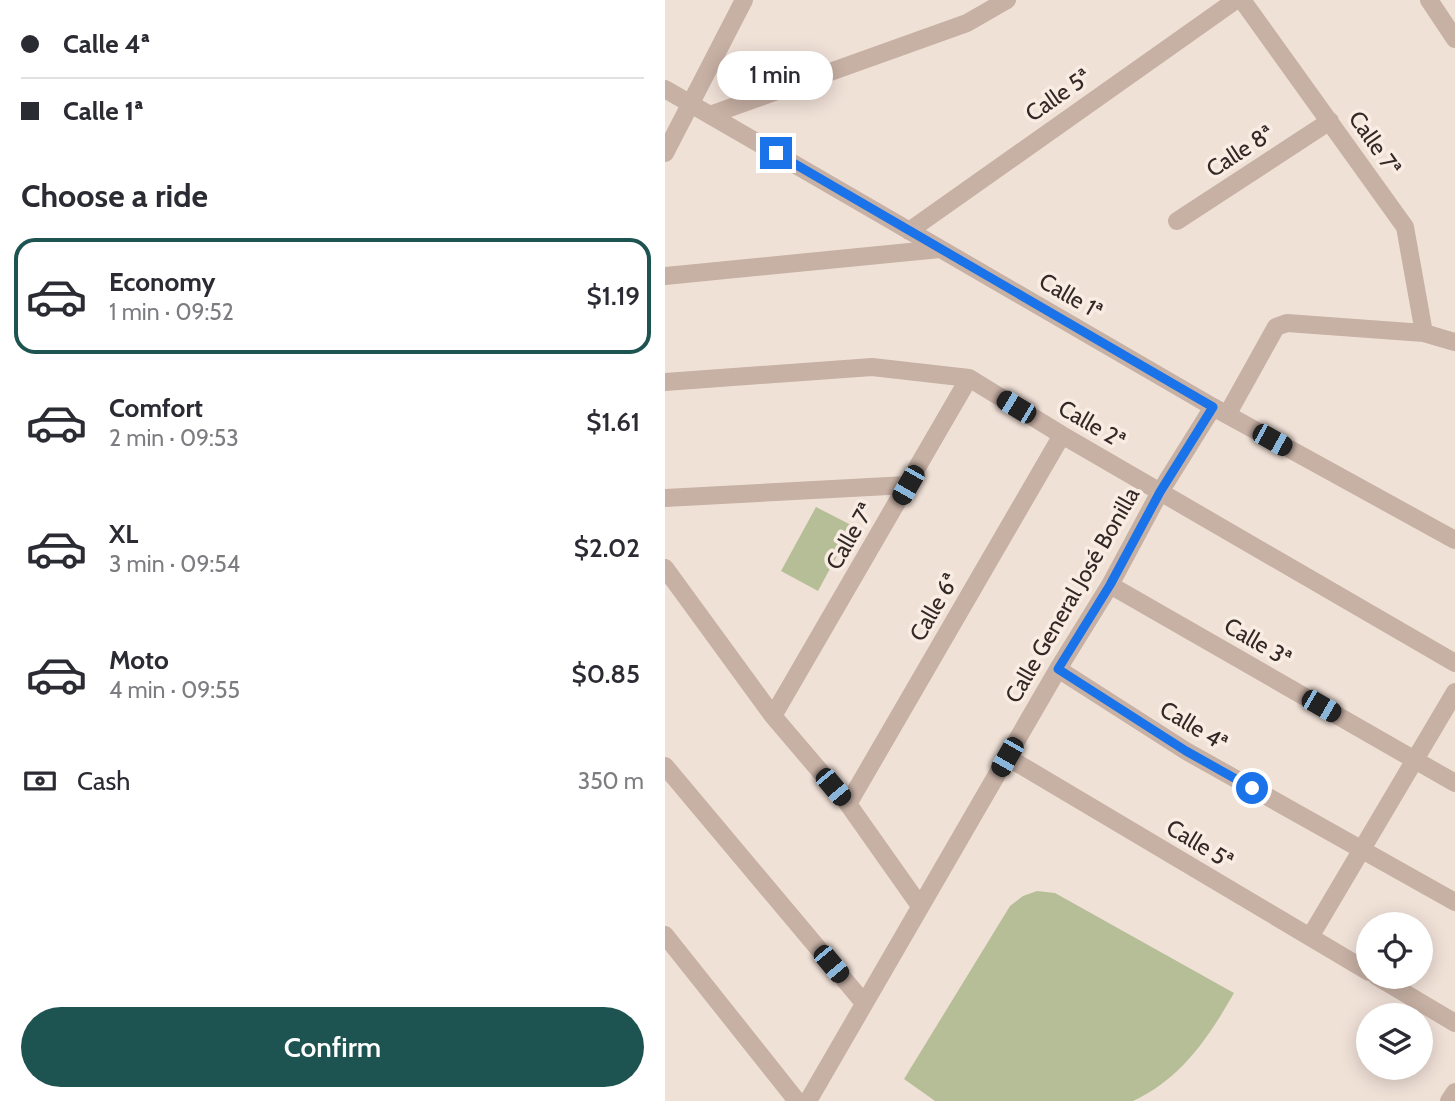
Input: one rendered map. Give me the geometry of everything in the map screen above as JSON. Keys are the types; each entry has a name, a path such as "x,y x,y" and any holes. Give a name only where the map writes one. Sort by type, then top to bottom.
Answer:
{"street":[{"path":"665,153 744,0"},
{"path":"710,115 967,23 1007,0"},
{"name":"Calle 5ª","path":"909,231 1236,0"},
{"name":"Calle 7ª","path":"1243,0 1405,227 1424,333"},
{"path":"1429,0 1455,39"},
{"name":"Calle 1ª","path":"665,89 1220,411 1455,540"},
{"name":"Calle 8ª","path":"1177,221 1330,121"},
{"path":"665,276 940,249"},
{"name":"Calle General José Bonilla","path":"808,1101 1058,669 1110,585 1160,492 1220,411 1276,327 1287,323 1424,333"},
{"path":"1424,333 1455,342"},
{"name":"Calle 2ª","path":"665,382 872,367 969,378 1062,435 1455,663"},
{"name":"Calle 7ª","path":"773,716 969,378"},
{"name":"Calle 6ª","path":"848,804 1062,435"},
{"path":"665,498 908,485"},
{"path":"665,568 773,716 848,804 920,906"},
{"name":"Calle 3ª","path":"1110,585 1455,783"},
{"name":"Calle 4ª","path":"1058,669 1186,751 1455,902"},
{"path":"1310,937 1455,692"},
{"name":"Calle 5ª","path":"1007,757 1356,964"},
{"path":"665,766 864,1003"},
{"path":"665,935 797,1101"},
{"path":"1398,989 1455,1023"},
{"path":"1449,1101 1455,1092"}],"green space":[{"path":"816,507 853,526 818,591 781,571"},
{"path":"1037,891 1055,893 1234,993 1204,1041 1179,1069 1166,1081 1133,1101 935,1101 904,1079 1010,906 1023,896"}],"route":[{"path":"776,153 1213,407 1160,492 1110,585 1058,669 1186,751 1252,788"}]}
